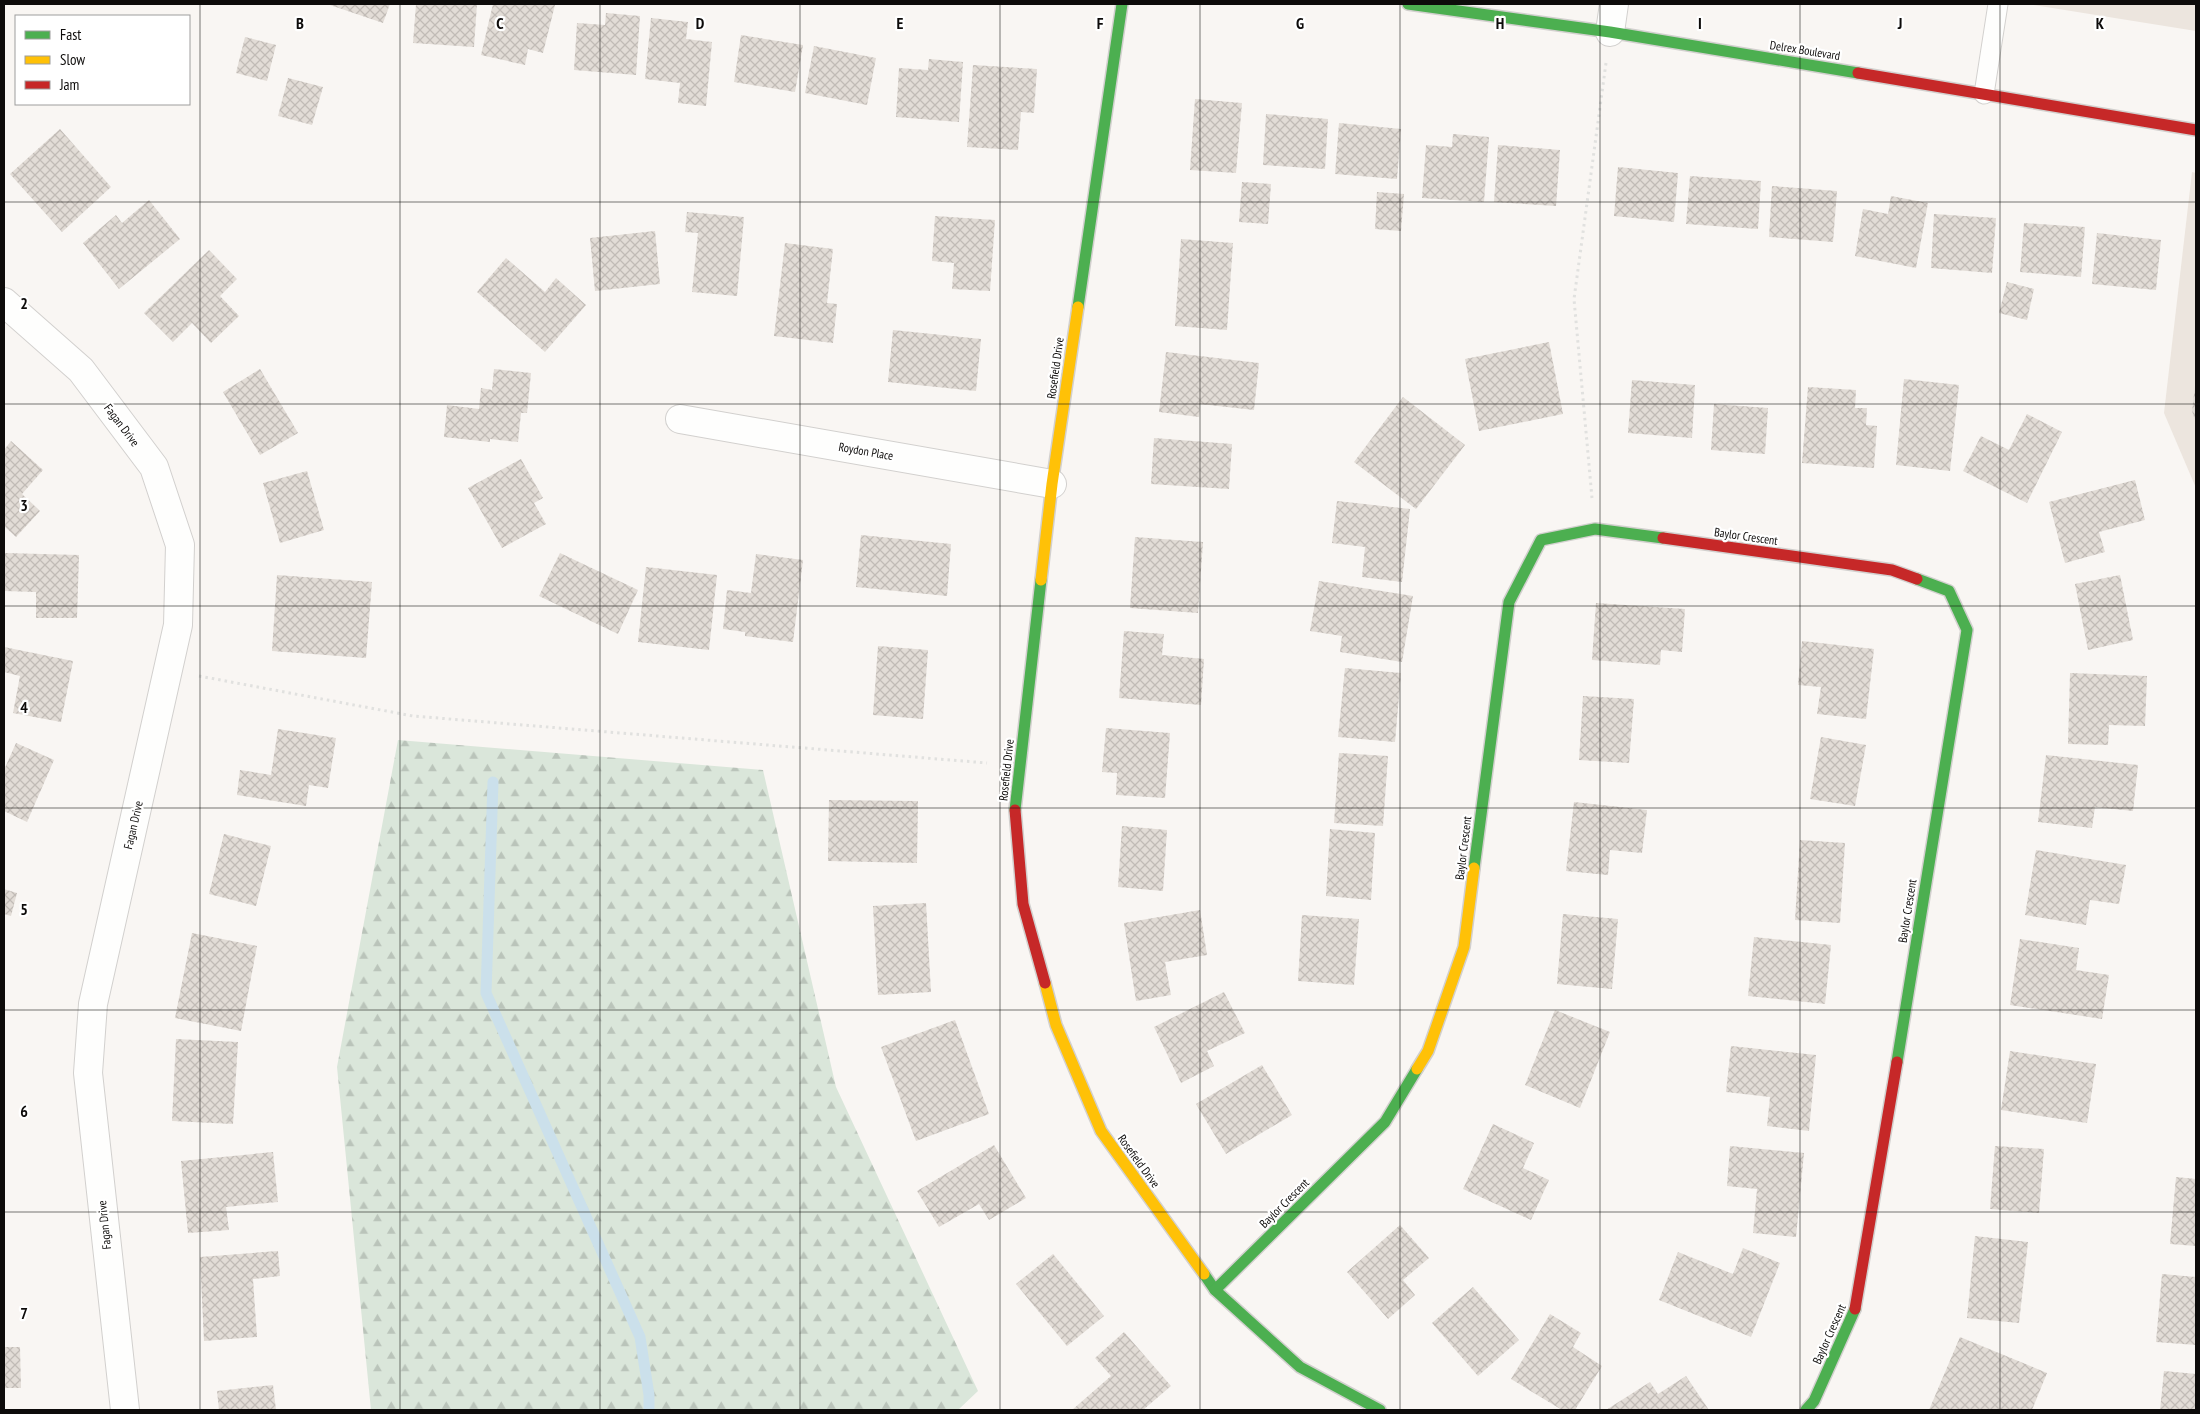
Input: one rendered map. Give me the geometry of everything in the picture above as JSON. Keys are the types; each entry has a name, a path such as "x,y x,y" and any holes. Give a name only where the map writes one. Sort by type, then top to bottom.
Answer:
{"street":[{"name":"Rosefield Drive","path":"1122,4 1052,484 1015,807 1023,904 1056,1025 1101,1131 1215,1290 1300,1367 1380,1410"},
{"name":"Delrex Boulevard","path":"1408,4 1610,32 2196,130"},
{"path":"1610,32 1614,4"},
{"name":"Fagan Drive","path":"4,302 81,370 154,467 180,545 178,625 93,1004 88,1073 125,1410"},
{"name":"Roydon Place","path":"680,419 1052,484"},
{"name":"Baylor Crescent","path":"1215,1290 1385,1122 1428,1051 1464,947 1509,602 1541,540 1595,529 1892,570 1949,591 1967,630 1857,1306 1814,1401 1806,1410"}],"lane":[{"path":"1984,94 1998,4"}],"path":[{"path":"1595,529 1574,300 1610,32"},
{"path":"168,670 413,716 1020,766"}],"shaded area":[{"path":"2028,4 2196,4 2196,31"},
{"path":"2192,172 2196,173 2196,488 2164,413"}],"green space":[{"path":"398,740 763,770 836,1087 978,1391 958,1410 371,1410 337,1067"}],"building":[{"path":"327,4 390,4 383,23"},
{"path":"416,4 477,4 474,47 413,43"},
{"path":"493,4 555,5 543,53 528,49 525,65 481,55"},
{"path":"606,13 640,16 636,75 574,70 577,23 605,25"},
{"path":"651,18 688,22 686,39 712,42 706,106 678,103 680,83 645,79"},
{"path":"741,35 803,45 795,92 734,82"},
{"path":"245,37 276,45 267,81 236,73"},
{"path":"814,46 876,58 867,105 805,93"},
{"path":"929,59 963,62 959,122 896,117 899,68 928,70"},
{"path":"973,65 1037,69 1034,113 1021,112 1018,150 967,147"},
{"path":"288,78 323,87 312,125 278,116"},
{"path":"1195,99 1242,103 1236,173 1190,170"},
{"path":"1266,114 1328,119 1325,169 1263,165"},
{"path":"1339,123 1401,129 1397,179 1335,174"},
{"path":"60,129 111,187 62,232 10,174"},
{"path":"1453,134 1489,137 1484,202 1422,198 1426,145 1452,147"},
{"path":"1498,145 1560,150 1556,206 1494,202"},
{"path":"1618,167 1678,173 1674,222 1614,216"},
{"path":"1690,176 1761,181 1758,229 1686,224"},
{"path":"1242,182 1271,184 1268,224 1239,222"},
{"path":"1772,186 1837,191 1833,242 1769,237"},
{"path":"1377,192 1404,194 1401,231 1375,229"},
{"path":"1891,196 1928,203 1916,268 1855,256 1863,209 1888,214"},
{"path":"149,200 180,239 119,289 83,243 116,215 122,223"},
{"path":"687,212 744,217 737,296 692,292 698,233 685,232"},
{"path":"1934,214 1996,218 1992,273 1931,268"},
{"path":"935,216 995,220 990,291 952,289 954,263 932,261"},
{"path":"2024,223 2085,227 2081,277 2020,272"},
{"path":"655,231 660,284 595,291 590,238"},
{"path":"2097,233 2161,240 2156,290 2092,284"},
{"path":"1181,239 1233,243 1227,330 1175,326"},
{"path":"785,243 833,249 827,303 837,304 833,343 774,336"},
{"path":"209,250 237,279 220,296 239,316 211,343 192,323 173,342 144,313"},
{"path":"506,258 545,292 556,278 586,305 545,352 477,292"},
{"path":"2007,282 2034,289 2027,320 1999,313"},
{"path":"893,330 981,339 976,391 888,382"},
{"path":"1549,342 1563,414 1479,431 1465,359"},
{"path":"1166,352 1259,363 1254,410 1200,404 1199,417 1159,412"},
{"path":"260,369 298,433 260,455 223,392"},
{"path":"494,369 531,373 527,413 521,413 518,442 490,439 490,442 444,437 447,405 479,409 481,388 492,390"},
{"path":"1904,379 1959,385 1950,471 1896,465"},
{"path":"1632,380 1695,385 1692,438 1628,433"},
{"path":"2196,386 2196,423 2192,411"},
{"path":"1808,387 1856,390 1855,408 1867,408 1866,425 1877,426 1874,468 1802,463"},
{"path":"1403,397 1465,445 1416,509 1354,462"},
{"path":"1714,404 1768,408 1765,454 1711,450"},
{"path":"2027,414 2062,432 2027,503 1963,471 1981,436 2009,450"},
{"path":"1154,438 1232,444 1229,489 1151,484"},
{"path":"11,441 43,470 22,494 40,511 16,537 4,526 4,450"},
{"path":"521,459 543,498 534,503 546,524 502,548 468,488"},
{"path":"307,471 324,530 280,543 263,483"},
{"path":"2135,480 2145,520 2099,532 2105,552 2065,563 2049,502"},
{"path":"1337,501 1410,509 1402,582 1362,577 1365,547 1332,543"},
{"path":"861,535 951,544 947,596 856,587"},
{"path":"1135,537 1203,542 1198,613 1130,608"},
{"path":"5,553 79,555 77,618 36,618 36,592 4,591"},
{"path":"560,553 638,590 618,634 539,596"},
{"path":"756,554 803,560 793,642 745,636 745,632 723,629 727,590 751,593"},
{"path":"646,567 717,575 709,650 638,642"},
{"path":"277,575 372,582 366,658 272,651"},
{"path":"2120,575 2133,640 2088,650 2075,584"},
{"path":"1319,581 1413,596 1402,662 1340,652 1342,636 1310,631"},
{"path":"1596,603 1685,609 1682,652 1661,650 1660,665 1592,660"},
{"path":"1124,631 1164,634 1162,655 1204,659 1201,705 1119,698"},
{"path":"1802,641 1874,649 1866,719 1817,714 1821,687 1798,685"},
{"path":"878,646 928,650 923,719 873,715"},
{"path":"4,647 73,661 61,722 13,713 20,676 4,672"},
{"path":"1345,668 1401,673 1395,742 1338,737"},
{"path":"2070,673 2147,676 2145,726 2109,725 2108,745 2068,744"},
{"path":"1583,696 1634,699 1629,763 1579,760"},
{"path":"1106,728 1170,733 1165,798 1116,795 1117,773 1102,772"},
{"path":"278,729 336,738 328,788 309,785 306,806 237,795 240,770 271,775"},
{"path":"1821,737 1866,745 1855,806 1810,799"},
{"path":"16,743 54,760 27,822 4,811 4,770"},
{"path":"1339,753 1388,756 1383,826 1334,823"},
{"path":"2046,755 2138,765 2133,811 2095,807 2092,828 2038,822"},
{"path":"829,800 918,801 917,863 828,861"},
{"path":"1574,802 1647,810 1642,853 1610,850 1608,875 1566,871"},
{"path":"1122,826 1167,830 1163,891 1118,887"},
{"path":"1330,829 1375,833 1371,900 1326,896"},
{"path":"224,834 271,846 256,906 209,894"},
{"path":"1800,840 1845,843 1840,923 1795,920"},
{"path":"2036,850 2126,865 2119,904 2090,900 2086,925 2025,915"},
{"path":"4,889 17,893 11,916 4,914"},
{"path":"926,903 931,992 878,995 873,906"},
{"path":"1200,910 1207,955 1165,962 1171,995 1136,1001 1124,923"},
{"path":"1563,914 1618,919 1612,989 1557,984"},
{"path":"1302,915 1359,919 1354,985 1298,981"},
{"path":"192,933 257,946 241,1031 175,1018"},
{"path":"1754,937 1831,945 1825,1004 1748,996"},
{"path":"2020,939 2079,948 2076,970 2109,975 2102,1019 2010,1005"},
{"path":"1224,992 1245,1033 1207,1051 1214,1066 1181,1083 1154,1027"},
{"path":"1555,1010 1610,1032 1580,1108 1525,1085"},
{"path":"955,1020 989,1114 916,1141 881,1047"},
{"path":"176,1039 238,1042 233,1124 172,1121"},
{"path":"1731,1046 1816,1055 1809,1131 1767,1126 1770,1097 1726,1092"},
{"path":"2010,1051 2096,1064 2087,1123 2001,1110"},
{"path":"1262,1065 1292,1115 1226,1154 1196,1104"},
{"path":"1493,1124 1534,1143 1523,1168 1549,1180 1531,1220 1463,1189"},
{"path":"994,1145 1026,1198 989,1220 979,1204 939,1227 917,1191"},
{"path":"1730,1146 1804,1153 1796,1237 1753,1233 1757,1189 1727,1186"},
{"path":"1995,1146 2044,1149 2039,1213 1990,1209"},
{"path":"273,1152 278,1202 226,1207 229,1230 188,1233 181,1161"},
{"path":"2176,1177 2196,1179 2196,1246 2170,1244"},
{"path":"1400,1225 1429,1258 1403,1280 1415,1295 1388,1319 1347,1272"},
{"path":"1975,1236 2028,1242 2019,1323 1967,1318"},
{"path":"1743,1248 1780,1263 1751,1337 1659,1300 1678,1252 1733,1274"},
{"path":"278,1251 280,1276 253,1279 257,1337 204,1341 200,1257"},
{"path":"1053,1254 1104,1316 1067,1346 1016,1284"},
{"path":"2162,1274 2196,1277 2196,1345 2156,1342"},
{"path":"1473,1287 1519,1340 1478,1376 1432,1323"},
{"path":"1550,1314 1581,1333 1573,1347 1602,1366 1575,1410 1562,1410 1511,1379"},
{"path":"1124,1332 1171,1386 1143,1410 1072,1410 1111,1376 1095,1358"},
{"path":"1960,1337 2047,1373 2032,1410 1929,1410"},
{"path":"4,1347 20,1347 21,1388 4,1388"},
{"path":"2164,1371 2196,1374 2196,1410 2160,1410"},
{"path":"1686,1376 1709,1410 1606,1410 1650,1382 1658,1394"},
{"path":"273,1385 276,1410 219,1410 217,1391"}],"waterway":[{"path":"493,782 486,993 640,1337 649,1395 649,1410"}],"traffic: fast":[{"path":"1078,307 1122,4"},
{"path":"1408,4 1610,32 1858,73"},
{"path":"1474,868 1509,602 1541,540 1595,529 1663,538"},
{"path":"1897,1062 1967,630 1949,591 1917,579"},
{"path":"1015,810 1041,580"},
{"path":"1215,1290 1385,1122 1417,1069"},
{"path":"1204,1274 1215,1290 1300,1367 1380,1410"},
{"path":"1806,1410 1814,1401 1855,1309"}],"traffic: slow":[{"path":"1041,580 1052,484 1078,307"},
{"path":"1417,1069 1428,1051 1464,947 1474,868"},
{"path":"1045,983 1056,1025 1101,1131 1204,1274"}],"traffic: jam":[{"path":"1858,73 2196,130"},
{"path":"1663,538 1892,570 1917,579"},
{"path":"1015,810 1023,904 1045,983"},
{"path":"1855,1309 1897,1062"}]}
